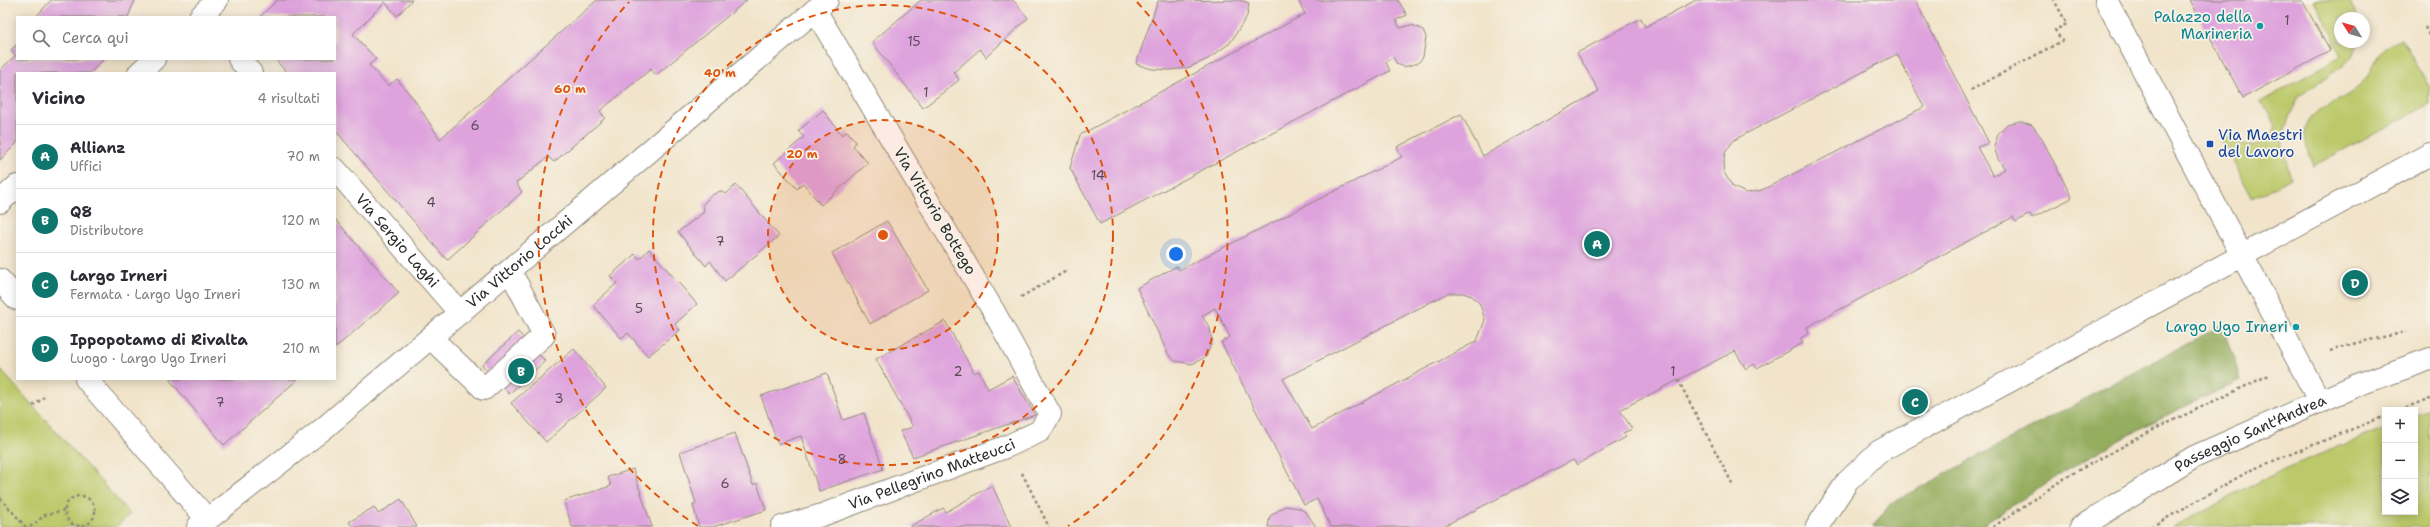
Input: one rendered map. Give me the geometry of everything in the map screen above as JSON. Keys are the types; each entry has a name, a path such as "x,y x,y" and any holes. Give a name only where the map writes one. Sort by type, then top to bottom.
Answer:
{"street":[{"path":"201,12 217,0"},
{"path":"2106,0 2320,402"},
{"name":"Via Vittorio Locchi","path":"203,523 323,429 821,5"},
{"name":"Via Vittorio Bottego","path":"821,5 1050,414"},
{"path":"140,72 153,60"},
{"path":"240,60 250,72"},
{"path":"1817,527 1848,482 1878,452 2430,154"},
{"name":"Via Sergio Laghi","path":"336,170 460,313"},
{"path":"0,202 16,187"},
{"path":"431,338 484,389 544,334 510,271"},
{"path":"0,280 16,298"},
{"name":"Passeggio Sant'Andrea","path":"2081,527 2194,457 2357,385 2430,359"},
{"path":"87,380 203,523"},
{"name":"Via Pellegrino Matteucci","path":"782,527 822,515 1008,446 1040,431 1050,414"}],"path":[{"path":"1971,90 2062,41 2056,30 2066,24 2054,0"},
{"path":"2425,27 2430,37"},
{"path":"994,312 1068,270"},
{"path":"1993,527 2068,476 2155,429 2298,362 2356,343 2414,330"},
{"path":"1678,380 1733,485"},
{"path":"33,406 44,397"},
{"path":"2408,407 2430,398"},
{"path":"2151,527 2251,470 2382,417"},
{"path":"1008,446 1049,527"},
{"path":"30,527 44,515 65,510 73,498 82,496 89,499 94,505 94,513 86,525 80,527 72,525 66,518 65,510"},
{"path":"0,498 26,527"}],"green space":[{"path":"2314,0 2349,0 2355,12 2334,12 2334,39"},
{"path":"2402,39 2430,88 2430,104 2313,166 2306,145 2306,129 2310,119 2318,111 2355,90 2367,78 2383,49"},
{"path":"2338,48 2356,48 2354,55 2344,65 2299,97 2290,115 2283,136 2285,157 2291,178 2253,199 2218,133 2241,143 2250,145 2255,145 2265,141 2272,134 2274,124 2270,114 2259,103 2342,55"},
{"path":"2222,325 2241,380 2150,423 2066,470 1980,527 1872,527 1891,503"},
{"path":"0,369 130,514 116,527 0,527"},
{"path":"2430,410 2430,526 2428,527 2172,527 2286,468 2382,429 2382,515 2418,515 2418,415"}],"building":[{"path":"51,0 135,0 128,16 37,16"},
{"path":"277,0 412,0 397,16 385,2 353,34 376,59 369,65 388,86 397,79 413,98 440,139 597,0 747,0 656,75 651,69 600,111 605,118 554,162 548,157 516,183 522,192 447,260 336,131 336,72 286,72 276,60 336,60 336,16 261,16"},
{"path":"921,0 1013,0 1028,18 986,57 980,49 954,72 959,80 923,108 872,42"},
{"path":"1239,0 1249,3 1247,16 1230,43 1208,59 1187,68 1170,70 1152,69 1136,64 1158,1"},
{"path":"1298,0 1398,0 1407,15 1396,20 1400,28 1411,25 1423,30 1426,37 1423,57 1418,63 1404,67 1397,64 1393,57 1386,62 1390,71 1100,224 1070,168 1080,135 1305,14"},
{"path":"1696,0 1915,0 1989,143 1977,147 1993,176 2005,169 1998,159 1994,147 1998,134 2007,124 2020,121 2032,125 2041,137 2072,198 2032,218 2030,214 2016,222 2013,217 1807,327 1809,333 1801,338 1803,343 1757,368 1754,364 1746,369 1735,351 1620,410 1632,429 1623,433 1626,437 1577,465 1573,460 1442,527 1331,527 1317,499 1304,505 1221,342 1230,337 1215,308 1202,316 1210,328 1212,342 1206,357 1192,364 1175,361 1168,354 1137,288 1177,266 1179,270 1402,157 1397,147 1461,114 1483,156 1599,91 1577,53 1641,18 1645,27","holes":["1897,54 1924,107 1762,190 1746,193 1733,187 1723,171 1725,153 1734,140","1448,293 1463,293 1472,296 1480,304 1485,320 1477,341 1312,429 1283,379"]},
{"name":"Palazzo della Marineria","path":"2190,0 2302,0 2330,51 2243,98"},
{"path":"16,45 16,60 103,60 91,72 16,72 16,144 0,160 0,70 15,56 11,50"},
{"path":"823,110 842,135 847,131 856,142 853,146 868,163 821,205 803,183 797,189 774,163 804,137 798,131"},
{"path":"736,185 779,236 725,281 710,261 706,266 678,232 704,212 703,204 712,195 720,191 726,194"},
{"path":"336,220 399,293 336,347"},
{"path":"887,221 928,290 870,324 832,253"},
{"path":"649,249 697,304 675,324 680,330 648,356 628,333 621,338 593,305 617,283 610,276 635,254 639,259"},
{"path":"945,321 974,373 979,371 988,389 1012,376 1035,415 913,457 900,431 913,427 876,359"},
{"path":"518,332 545,361 509,394 482,365"},
{"path":"574,349 606,388 546,442 511,403"},
{"path":"827,373 843,420 864,413 883,469 819,491 801,436 778,444 761,396"},
{"path":"170,380 297,380 224,445"},
{"path":"735,433 753,485 757,483 766,510 713,527 699,527 693,505 696,503 680,452"},
{"path":"633,469 652,527 572,527 564,501 611,486 608,477"},
{"path":"992,485 1011,527 909,527 943,508 946,512"},
{"path":"401,499 417,527 353,527 349,522 374,507 378,514"},
{"path":"1285,506 1299,508 1307,513 1316,527 1268,527 1270,516"}],"place":[{"name":"Palazzo della Marineria","path":"2260,26"},
{"name":"Via Maestri del Lavoro","path":"2210,144"},
{"name":"Allianz","path":"1597,244"},
{"name":"Ippopotamo di Rivalta","path":"2355,283"},
{"name":"Largo Ugo Irneri","path":"2296,327"},
{"name":"Q8","path":"521,371"},
{"name":"Largo Irneri","path":"1915,402"}]}
